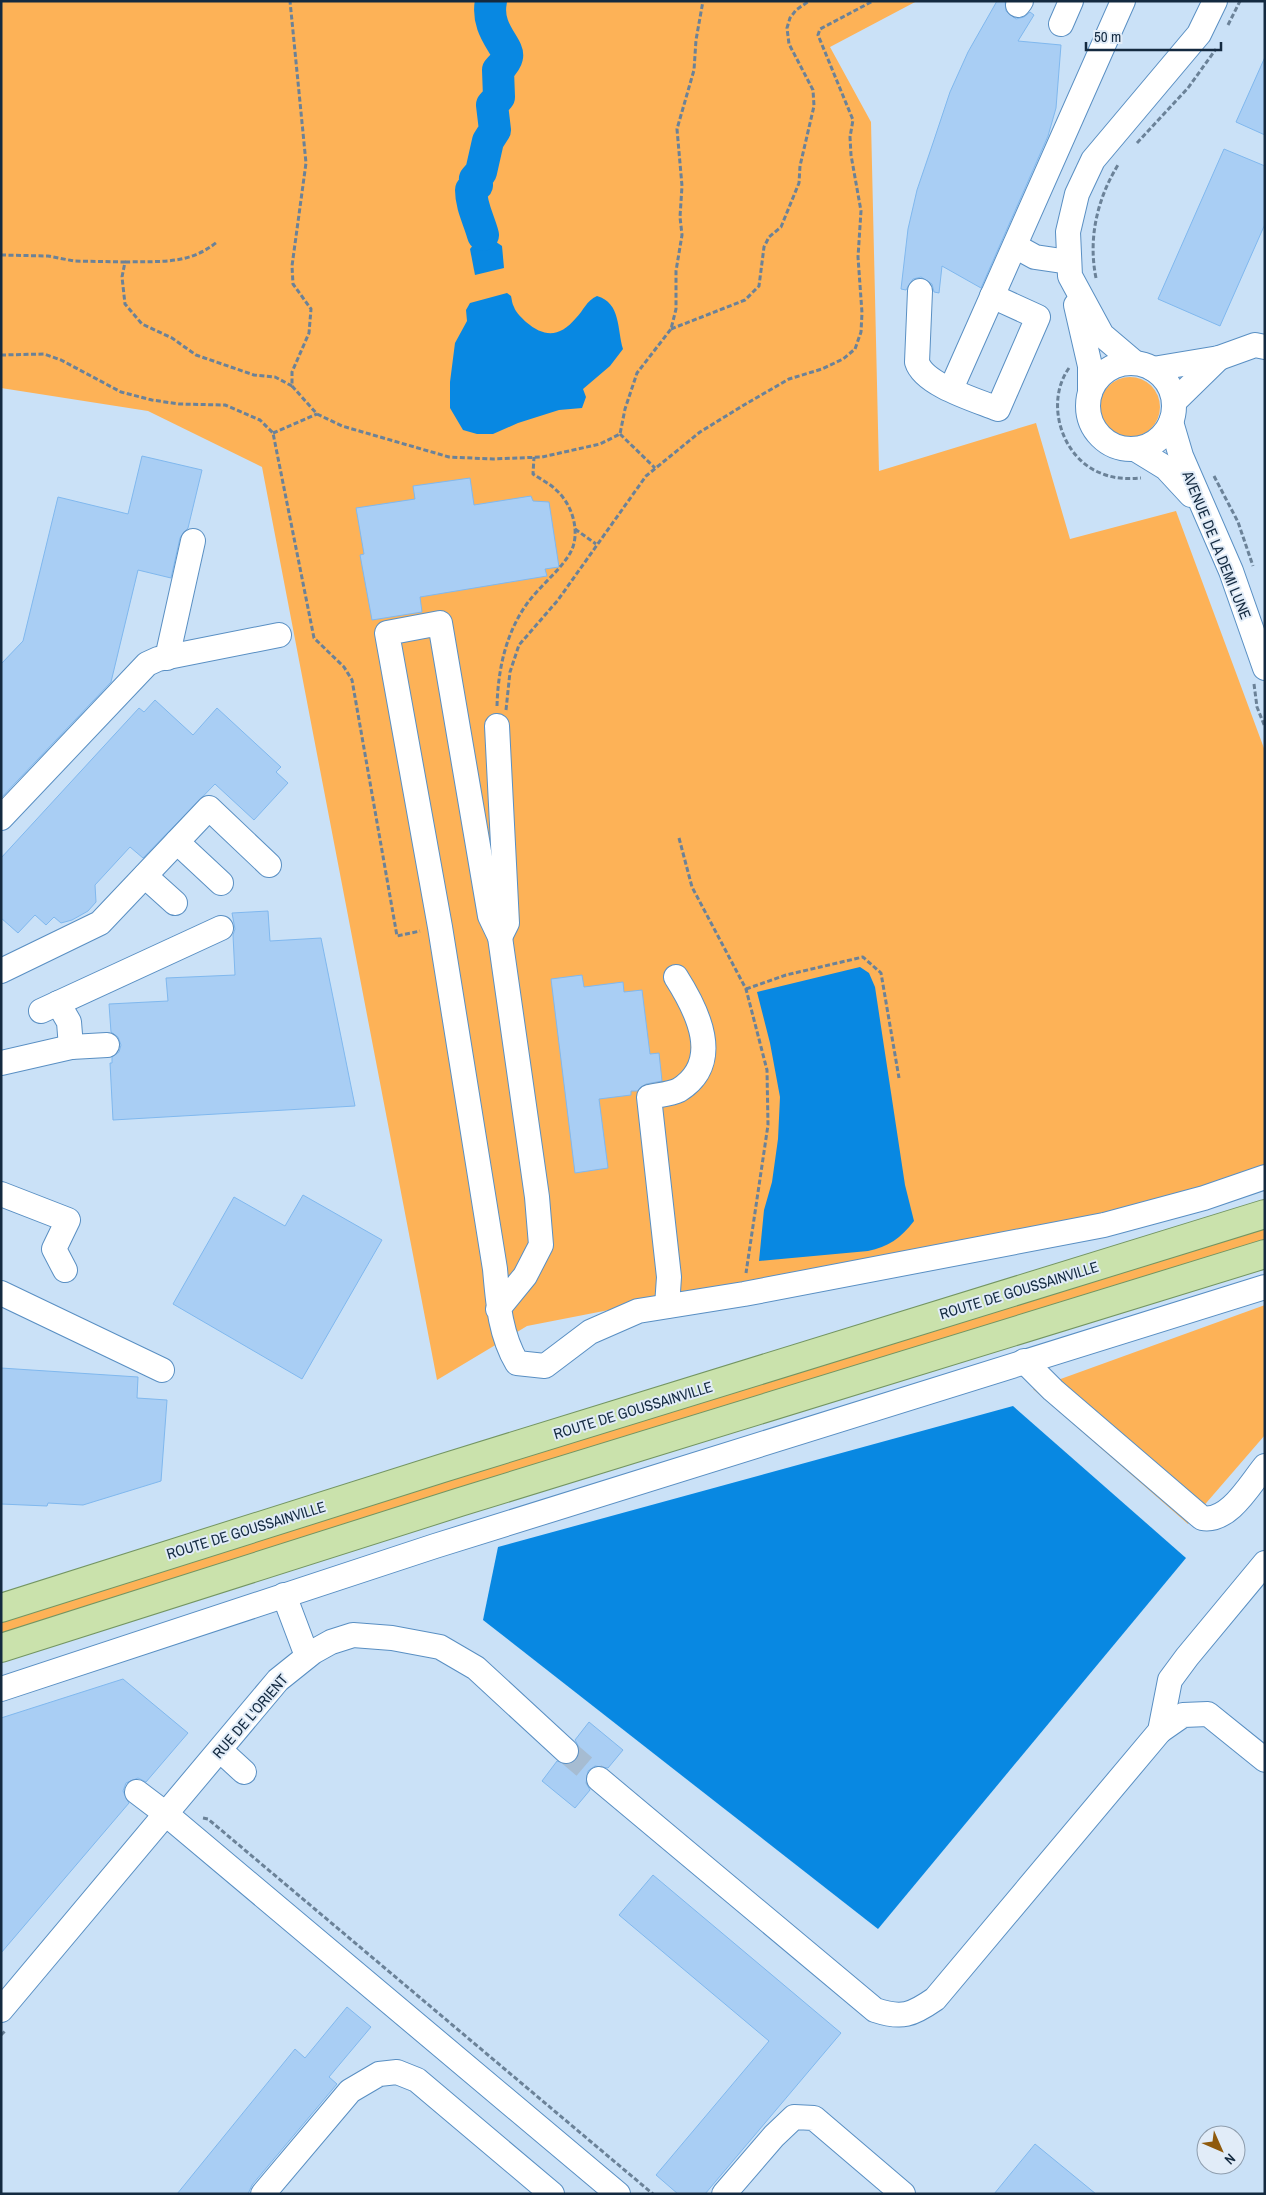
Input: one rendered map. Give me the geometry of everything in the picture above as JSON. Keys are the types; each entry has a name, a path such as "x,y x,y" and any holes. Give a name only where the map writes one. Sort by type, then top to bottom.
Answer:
{"main road":[{"name":"ROUTE DE GOUSSAINVILLE","path":"1,1608 443,1468 1265,1214"},
{"path":"1,1648 488,1494 1265,1254"}],"street":[{"path":"1061,24 1071,1"},
{"path":"951,389 1123,1"},
{"path":"1215,1 1199,34 1182,57 1093,160 1076,194 1068,232 1070,269 1090,366 1090,392 1087,406 1090,421 1097,433 1107,443 1121,448 1135,449 1157,440 1172,412 1219,358"},
{"path":"1015,246 1035,257 1070,269 1102,335 1144,366 1163,377 1171,389 1172,412"},
{"path":"920,291 916,362 926,375 951,389 998,409 1038,316 992,296"},
{"path":"1090,392 1096,379 1107,369 1121,364 1144,366 1219,358 1256,345 1265,347"},
{"name":"AVENUE DE LA DEMI LUNE","path":"1172,412 1181,456 1231,571 1265,668"},
{"path":"1135,449 1166,468 1204,508"},
{"path":"166,658 193,541"},
{"path":"498,1309 525,1276 541,1245 537,1197 500,937 490,916 440,623 387,633 441,936 493,1259 498,1309 506,1344 518,1363 545,1366 590,1332 638,1311 744,1294 1104,1226 1204,1198 1265,1177"},
{"path":"1,818 147,664 166,658 279,635"},
{"path":"500,937 508,923 502,720"},
{"path":"1,970 100,923 210,808 269,865"},
{"path":"177,842 221,883"},
{"path":"145,876 175,904"},
{"path":"71,1047 68,1022 49,1007 221,928"},
{"path":"667,1306 669,1277 649,1097 678,1090 697,1073 702,1058 703,1033 692,1003 676,977"},
{"path":"1,1063 71,1047 107,1045"},
{"path":"1,1194 68,1220 54,1250 65,1270"},
{"path":"1,1689 435,1546 1265,1287"},
{"path":"1,1293 162,1370"},
{"path":"1024,1362 1053,1390 1202,1518 1216,1518 1227,1511 1265,1466"},
{"path":"1160,1731 1170,1680 1186,1657 1265,1563"},
{"path":"284,1596 307,1656"},
{"name":"RUE DE L'ORIENT","path":"5,2018 173,1820 220,1750 278,1680 307,1656 331,1642 353,1636 392,1638 440,1647 476,1668 566,1751"},
{"path":"599,1779 875,2010 892,2016 915,2013 934,2000 1160,1731 1183,1715 1208,1714 1265,1760"},
{"path":"220,1750 244,1772"},
{"path":"137,1792 173,1820 618,2194"},
{"path":"263,2194 350,2091 379,2074 398,2072 417,2080 552,2194"},
{"path":"724,2194 794,2117 814,2118 903,2194"}],"path":[{"path":"290,1 306,163 292,266 293,284 312,309 309,333 292,372 292,386"},
{"path":"620,434 625,409 637,373 671,329 676,309 676,271 682,235 680,217 682,186 677,129 694,70 696,40 703,1"},
{"path":"671,329 745,300 759,286 764,247 769,238 781,227 799,183 800,166 814,106 813,90 789,44 787,28 790,18 796,10 809,1"},
{"path":"502,720 510,672 519,645 558,600 646,476 700,432 751,401 789,379 822,369 843,359 855,349 861,322 858,257 861,211 851,155 850,136 853,120 818,35 820,29 873,1"},
{"path":"1227,28 1240,1"},
{"path":"1132,148 1188,88 1219,43"},
{"path":"1097,284 1092,260 1093,233 1105,186 1120,162"},
{"path":"1,255 48,256 74,261 184,260 204,253 217,242"},
{"path":"125,262 122,277 125,304 142,324 172,338 196,355 254,376 275,377 292,386 317,414 342,426 449,457 493,459 534,457 600,444 620,434"},
{"path":"1,355 44,354 61,360 121,392 152,400 179,404 225,405 260,420 272,433 314,638 344,667 352,680 397,936"},
{"path":"272,433 317,414"},
{"path":"620,434 655,468"},
{"path":"502,720 498,684 511,633 524,608 569,556 575,542 575,528 569,509 556,490 533,474 534,457"},
{"path":"1211,471 1238,522 1255,572"},
{"path":"575,528 596,544"},
{"path":"679,838 692,887 746,989 767,1070 768,1125 749,1243 744,1294"},
{"path":"746,989 786,975 863,957 881,974 898,1078"},
{"path":"173,1820 190,1815 208,1819 653,2194"},
{"path":"1,2036 5,2018"}],"shaded area":[{"path":"1,1 917,1 830,47 871,122 879,471 1036,423 1070,539 1176,511 1265,751 1265,1168 1168,1201 527,1326 437,1380 262,467 148,411 1,388"},
{"path":"1124,377 1136,377 1147,382 1155,390 1160,401 1158,419 1147,432 1136,437 1124,437 1113,432 1105,424 1100,413 1100,401 1105,390 1113,382"},
{"path":"1265,1221 1265,1245 1,1639 1,1617"},
{"path":"1265,1305 1265,1435 1188,1524 1033,1389"}],"water":[{"path":"481,235 486,235 502,246 504,268 475,275 470,249"},
{"path":"507,293 511,296 513,305 521,317 533,327 546,333 558,332 564,329 593,298 597,296 605,299 610,304 617,318 623,349 610,366 583,389 586,397 582,408 559,410 518,423 493,434 477,434 463,430 450,408 450,382 455,343 467,321 466,310 470,303"},
{"path":"860,967 869,973 875,987 905,1185 914,1221 894,1241 868,1251 759,1261 764,1210 772,1182 778,1139 780,1097 770,1043 757,992"},
{"path":"1013,1406 1186,1558 878,1929 483,1620 498,1547"}],"building":[{"path":"997,1 1005,1 1006,11 1016,19 1024,17 1030,12 1034,15 1018,41 1061,45 1056,108 1048,136 981,288 942,266 939,293 934,292 932,284 921,277 913,279 906,290 901,289 908,229 917,190 950,92 968,52"},
{"path":"1265,57 1265,135 1236,122"},
{"path":"1224,149 1265,166 1265,224 1220,326 1158,299"},
{"path":"142,456 202,470 188,528 180,538 171,578 138,570 111,682 1,798 1,664 23,641 58,497 128,514"},
{"path":"470,478 474,505 531,496 533,501 549,502 559,567 545,569 547,576 420,597 422,612 372,620 360,555 364,554 356,508 415,499 413,486"},
{"path":"155,700 193,735 217,708 281,767 276,772 288,783 254,820 215,784 143,858 130,847 95,885 96,902 88,911 72,920 61,923 54,917 46,925 35,915 18,933 1,918 1,858 139,708 144,712"},
{"path":"268,911 270,941 321,938 355,1106 113,1120 110,1063 112,1063 112,1057 119,1052 121,1045 118,1037 111,1032 109,1004 168,1001 166,978 235,975 233,935 235,929 232,913"},
{"path":"582,975 584,987 623,982 624,992 642,990 650,1054 659,1053 662,1081 646,1084 637,1091 631,1091 631,1095 599,1099 608,1168 575,1173 551,979"},
{"path":"303,1195 382,1240 302,1379 173,1304 234,1197 285,1226"},
{"path":"1,1368 138,1377 137,1398 167,1400 161,1481 83,1505 48,1503 47,1506 1,1504"},
{"path":"123,1679 188,1733 146,1782 138,1778 126,1783 123,1791 129,1803 1,1953 1,1718"},
{"path":"589,1722 623,1750 608,1768 595,1766 588,1771 586,1783 590,1790 575,1808 542,1781 557,1761 570,1764 576,1760 579,1747 575,1740"},
{"path":"653,1875 841,2033 705,2194 678,2194 656,2175 769,2041 619,1915"},
{"path":"347,2007 371,2027 329,2077 337,2084 252,2185 248,2194 177,2194 295,2049 305,2058"},
{"path":"1035,2144 1096,2194 994,2194"}],"waterway":[{"path":"483,235 471,196 471,190 477,185 475,179 481,172 488,141 495,130 492,105 499,97 498,70 505,63 507,57 505,48 491,21 491,1"}],"tunnel":[{"path":"566,1751 599,1779"}]}
